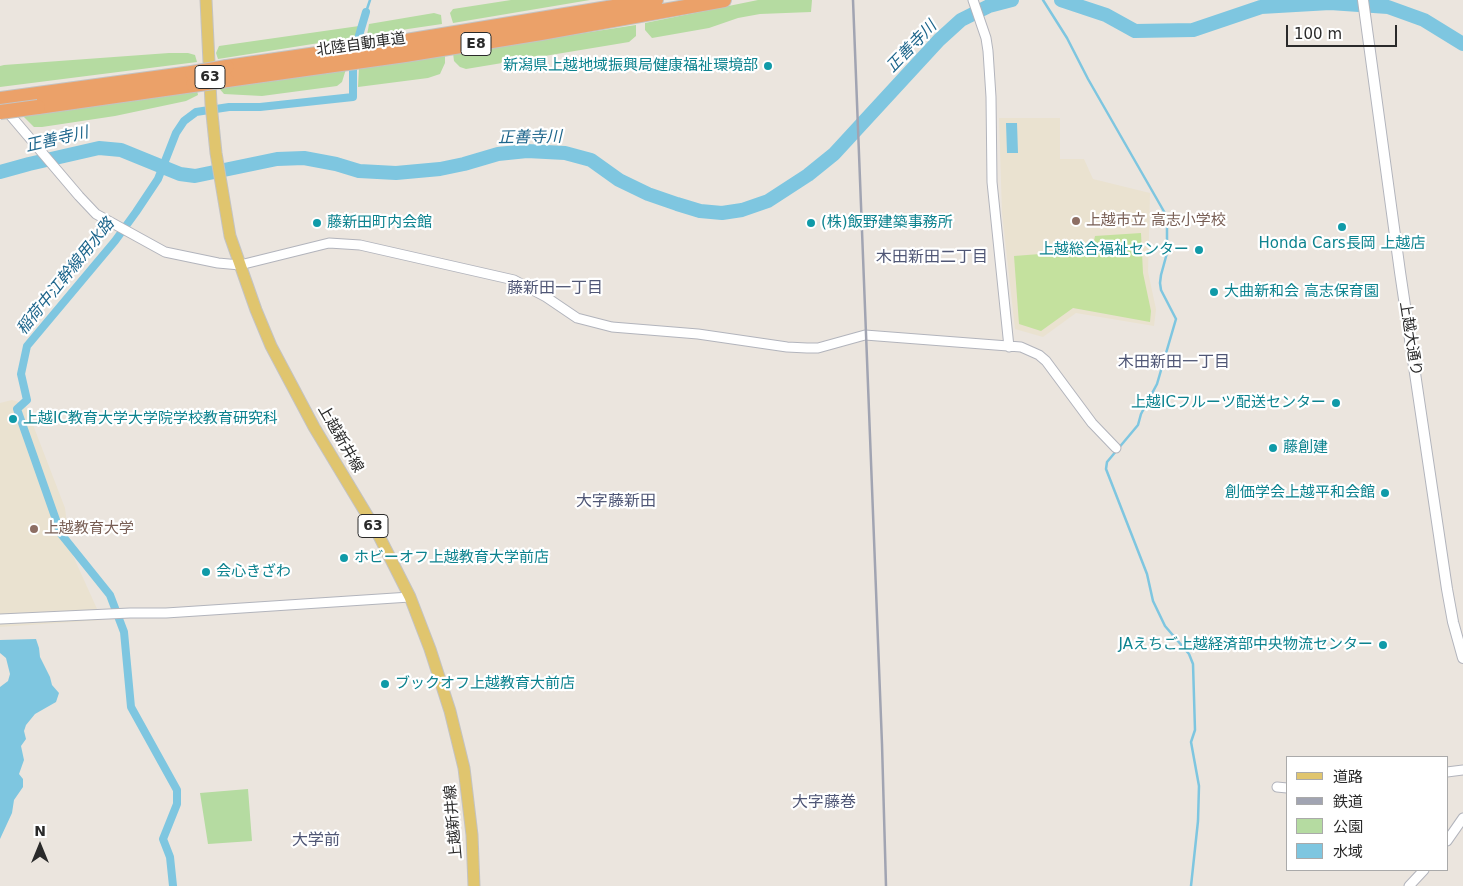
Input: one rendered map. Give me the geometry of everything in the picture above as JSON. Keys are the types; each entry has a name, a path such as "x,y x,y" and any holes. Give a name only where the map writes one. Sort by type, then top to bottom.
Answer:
{"highway":[{"name":"北陸自動車道","path":"227,74 409,41 656,0"},
{"name":"北陸自動車道","path":"0,112 227,74 444,49 724,0"},
{"name":"北陸自動車道","path":"0,99 192,79"}],"main road":[{"name":"上越新井線","path":"206,0 211,104 220,183 230,236 256,310 272,346 314,427 376,530 410,597 430,648 450,711 464,768 472,835 474,886"},
{"name":"上越大通り","path":"1363,0 1400,272 1447,589 1453,622 1463,658"}],"street":[{"path":"973,1 986,38 991,97 992,182 1009,347"},
{"path":"0,104 96,214 165,252 218,263 240,264 329,243 360,245 514,280 539,292 577,318 612,327 698,334 787,347 818,348 865,335 1021,348 1031,351 1046,361 1092,423 1116,448"},
{"path":"0,620 130,613 166,613 410,597"},
{"path":"1448,772 1463,770"},
{"path":"1448,840 1463,818"},
{"path":"1409,886 1423,871"}],"shaded area":[{"name":"上越市立 高志小学校","path":"999,118 1060,118 1060,159 1084,159 1093,179 1150,193 1148,272 1156,309 1154,326 1076,313 1043,337 1015,329 1002,213"},
{"name":"上越教育大学","path":"12,400 25,404 65,508 70,549 102,620 0,627 0,403"}],"green space":[{"path":"511,0 590,0 453,23 450,13 453,9"},
{"path":"758,0 812,0 811,12 760,14 738,18 709,28 652,38 645,30 645,23"},
{"path":"434,13 441,15 442,24 367,35 369,24"},
{"path":"636,25 636,36 629,42 466,69 460,67 454,61 453,53"},
{"path":"359,26 357,37 218,59 216,53 219,46"},
{"path":"169,53 195,55 197,62 0,87 0,66 4,65"},
{"path":"445,54 445,63 440,74 428,78 358,87 359,67"},
{"path":"346,69 342,82 337,86 262,96 224,94 218,87"},
{"path":"197,90 198,95 186,101 115,116 42,127 34,127 23,116"},
{"path":"1141,233 1143,273 1151,311 1150,322 1073,308 1041,331 1019,324 1014,256 1092,250 1095,236"},
{"path":"248,789 252,841 208,844 200,793"}],"water":[{"path":"1006,123 1017,123 1018,153 1007,153"},
{"path":"36,639 40,657 52,685 59,693 56,702 35,714 26,725 24,731 26,739 21,746 24,760 19,774 23,779 23,787 14,800 12,813 0,839 0,687 8,681 10,674 6,658 0,653 0,640"}],"waterway":[{"path":"366,12 370,0"},
{"name":"正善寺川","path":"0,172 99,148 121,150 180,174 195,176 277,159 304,158 336,164 359,171 396,173 440,169 498,154 527,151 565,153 591,160 619,180 648,194 700,211 722,213 742,210 768,201 808,175 834,154 939,40 961,20 989,6 1012,0"},
{"path":"1043,0 1067,38 1088,79 1166,215 1167,253 1160,283 1161,290 1176,319 1157,384 1141,414 1138,425 1107,462 1106,469 1147,574 1153,601 1165,626 1189,654 1193,664 1195,730 1191,742 1199,786 1198,821 1191,886"},
{"name":"正善寺川","path":"1061,0 1106,15 1135,31 1193,30 1261,7 1330,3 1388,7 1424,20 1463,44"},
{"name":"稲荷中江幹線用水路","path":"355,49 366,12"},
{"name":"稲荷中江幹線用水路","path":"173,886 170,857 163,839 177,804 177,790 131,707 124,632 110,595 61,534 17,409 27,400 21,374 27,346 115,241 136,212 158,179 176,133 184,121 196,112 229,107 260,107 353,97 353,60"}],"railway":[{"path":"853,0 886,886"}],"place":[{"name":"新潟県上越地域振興局健康福祉環境部","path":"768,66"},
{"name":"上越市立 高志小学校","path":"1076,221"},
{"name":"藤新田町内会館","path":"317,223"},
{"name":"(株)飯野建築事務所","path":"811,223"},
{"name":"Honda Cars長岡 上越店","path":"1342,227"},
{"name":"上越総合福祉センター","path":"1199,250"},
{"name":"大曲新和会 高志保育園","path":"1214,292"},
{"name":"上越ICフルーツ配送センター","path":"1336,403"},
{"name":"上越IC教育大学大学院学校教育研究科","path":"13,419"},
{"name":"藤創建","path":"1273,448"},
{"name":"創価学会上越平和会館","path":"1385,493"},
{"name":"上越教育大学","path":"34,529"},
{"name":"ホビーオフ上越教育大学前店","path":"344,558"},
{"name":"会心きざわ","path":"206,572"},
{"name":"JAえちご上越経済部中央物流センター","path":"1383,645"},
{"name":"ブックオフ上越教育大前店","path":"385,684"}],"district":[{"name":"木田新田二丁目","path":"932,258"},
{"name":"藤新田一丁目","path":"555,289"},
{"name":"木田新田一丁目","path":"1174,363"},
{"name":"大字藤新田","path":"616,502"},
{"name":"大字藤巻","path":"824,803"},
{"name":"大学前","path":"316,841"}]}
